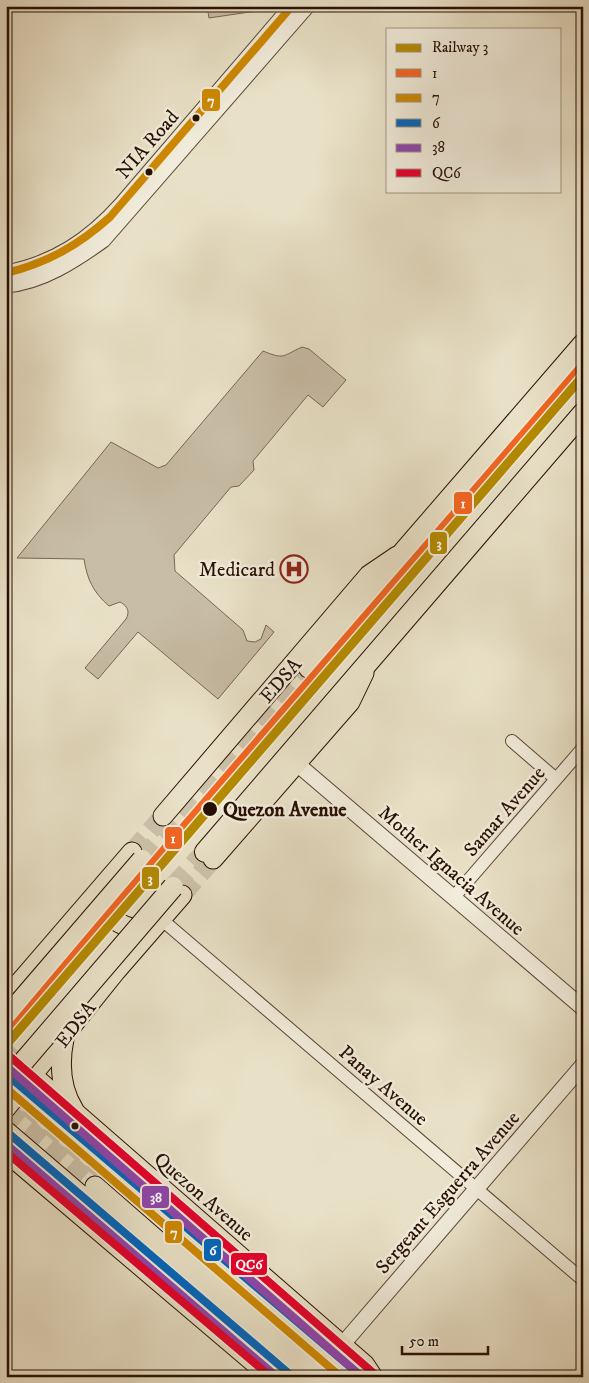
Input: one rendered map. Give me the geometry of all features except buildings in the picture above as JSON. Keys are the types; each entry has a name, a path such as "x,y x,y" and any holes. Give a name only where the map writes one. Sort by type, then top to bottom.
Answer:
{"highway":[{"name":"EDSA","path":"309,668 404,551 583,344"},
{"path":"209,855 338,695 583,413"},
{"path":"6,1018 137,856"},
{"name":"EDSA","path":"20,1079 177,891"}],"main road":[{"name":"EDSA","path":"163,816 368,575 404,551"},
{"path":"209,855 296,763 350,702 372,657"},
{"path":"8,995 102,886 137,856"},
{"path":"102,886 102,903 116,921 130,928 157,923"},
{"name":"EDSA","path":"6,1108 20,1079 64,1039 116,971 157,923 177,891"},
{"path":"6,1012 82,924 90,902"},
{"path":"64,1039 61,1063 62,1081 70,1104 80,1119"},
{"name":"Quezon Avenue","path":"20,1079 80,1119 342,1345 370,1374"},
{"name":"Quezon Avenue","path":"20,1079 370,1374"},
{"path":"6,1131 293,1377"},
{"path":"6,1152 271,1377"},
{"path":"6,1170 27,1171"},
{"path":"314,1377 100,1180 341,1377"}],"street":[{"name":"NIA Road","path":"6,273 47,261 83,242 93,233 122,204 292,6"},
{"name":"NIA Road","path":"6,285 42,276 70,262 103,240 307,6"},
{"path":"512,741 556,779"},
{"name":"Samar Avenue","path":"453,898 583,748"},
{"name":"Mother Ignacia Avenue","path":"296,763 583,1008"},
{"name":"Panay Avenue","path":"157,923 477,1189 583,1280"},
{"name":"Sergeant Esguerra Avenue","path":"342,1345 583,1066"}],"shaded area":[{"path":"207,6 270,6 270,9 209,18"},
{"path":"302,347 309,349 346,380 323,407 308,395 253,461 254,470 239,486 231,487 174,555 175,571 243,630 247,641 255,642 261,639 266,625 274,632 218,699 138,632 98,679 85,668 126,619 128,609 120,602 109,606 99,596 89,579 84,559 17,558 111,442 158,468 166,465 263,351 283,356"}],"tunnel":[{"path":"142,860 309,668"},
{"path":"132,852 163,816"},
{"path":"173,887 205,852"},
{"path":"182,895 213,859"},
{"path":"6,1053 24,1068"},
{"path":"6,1088 106,1174"},
{"path":"6,1110 95,1186"}],"rail line":[{"name":"3","path":"6,1045 583,376"}],"transit line":[{"name":"7","path":"6,273 35,264 62,252 110,217 292,6"},
{"name":"1","path":"6,1036 221,783 583,364"},
{"name":"QC6","path":"6,1053 378,1377"},
{"name":"38","path":"6,1066 362,1377"},
{"name":"6","path":"6,1074 362,1377"},
{"name":"7","path":"6,1088 341,1377"},
{"name":"6","path":"6,1131 293,1377"},
{"name":"38","path":"6,1144 277,1377"},
{"name":"QC6","path":"6,1152 271,1377"}],"place":[{"name":"Medicard","path":"294,569"},
{"name":"Quezon Avenue","path":"210,809"}]}
